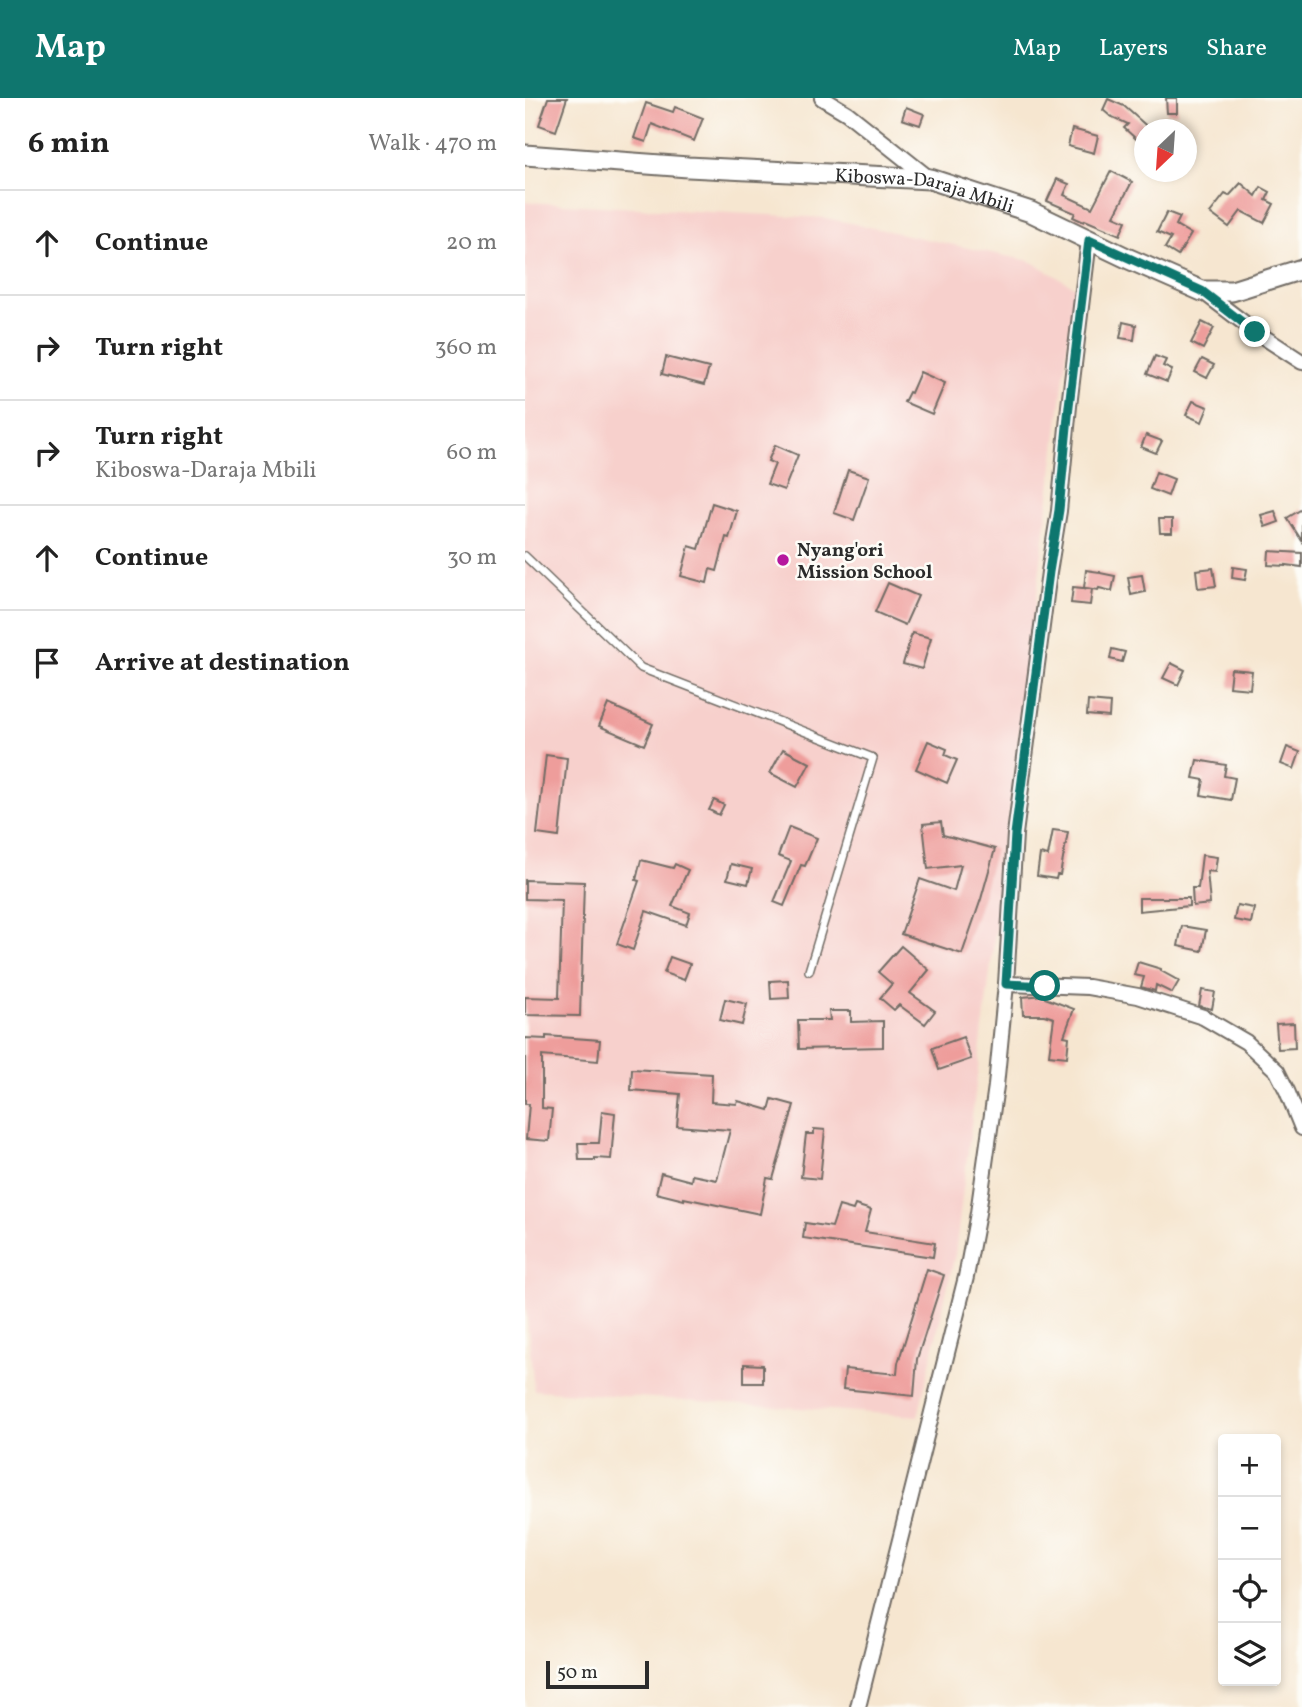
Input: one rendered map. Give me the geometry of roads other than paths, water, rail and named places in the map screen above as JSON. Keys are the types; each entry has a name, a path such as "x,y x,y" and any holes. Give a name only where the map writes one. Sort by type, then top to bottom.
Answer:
{"main road":[{"name":"Kiboswa-Daraja Mbili","path":"525,155 688,167 930,179 1031,212 1202,291 1232,291 1302,269"}],"street":[{"path":"822,98 848,105 930,179"},
{"path":"858,1707 966,1277 978,1213 996,1086 1006,984 1015,834 1059,510 1089,240"},
{"path":"1202,291 1255,332 1302,362"},
{"path":"1006,984 1088,987 1138,996 1203,1017 1246,1042 1277,1071 1301,1125"}],"lane":[{"path":"525,556 641,668 873,758 809,971"}],"place":[{"name":"Nyang'ori Mission School","path":"783,560"}]}
